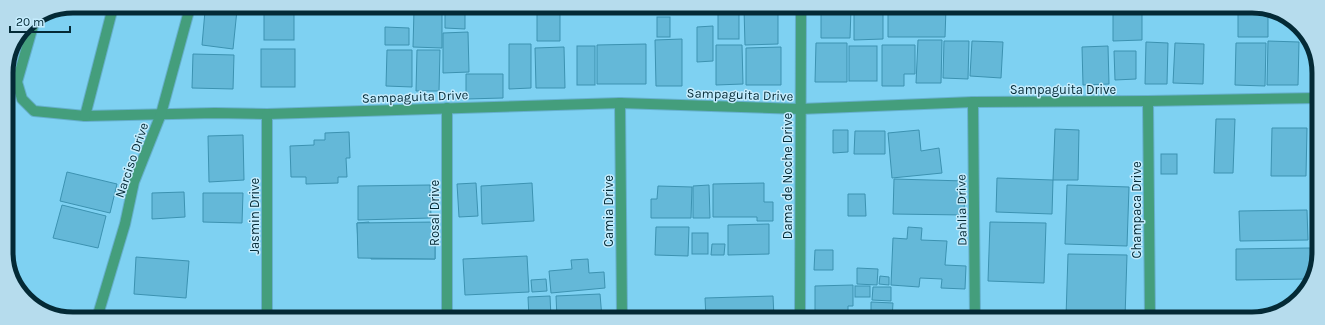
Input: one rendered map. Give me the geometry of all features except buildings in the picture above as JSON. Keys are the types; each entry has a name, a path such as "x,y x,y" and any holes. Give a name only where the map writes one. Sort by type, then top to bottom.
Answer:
{"street":[{"path":"85,116 111,13"},
{"name":"Narciso Drive","path":"99,312 125,224 134,182 161,114 188,13"},
{"name":"Dama de Noche Drive","path":"800,312 801,13"},
{"name":"Sampaguita Drive","path":"32,30 17,82 22,99 34,111 85,116 266,114 620,103 800,109 973,102 1148,102 1312,98"},
{"name":"Dahlia Drive","path":"973,102 975,312"},
{"name":"Champaca Drive","path":"1148,102 1150,312"},
{"name":"Camia Drive","path":"620,103 622,312"},
{"name":"Rosal Drive","path":"447,108 447,312"},
{"name":"Jasmin Drive","path":"266,114 267,312"}]}
